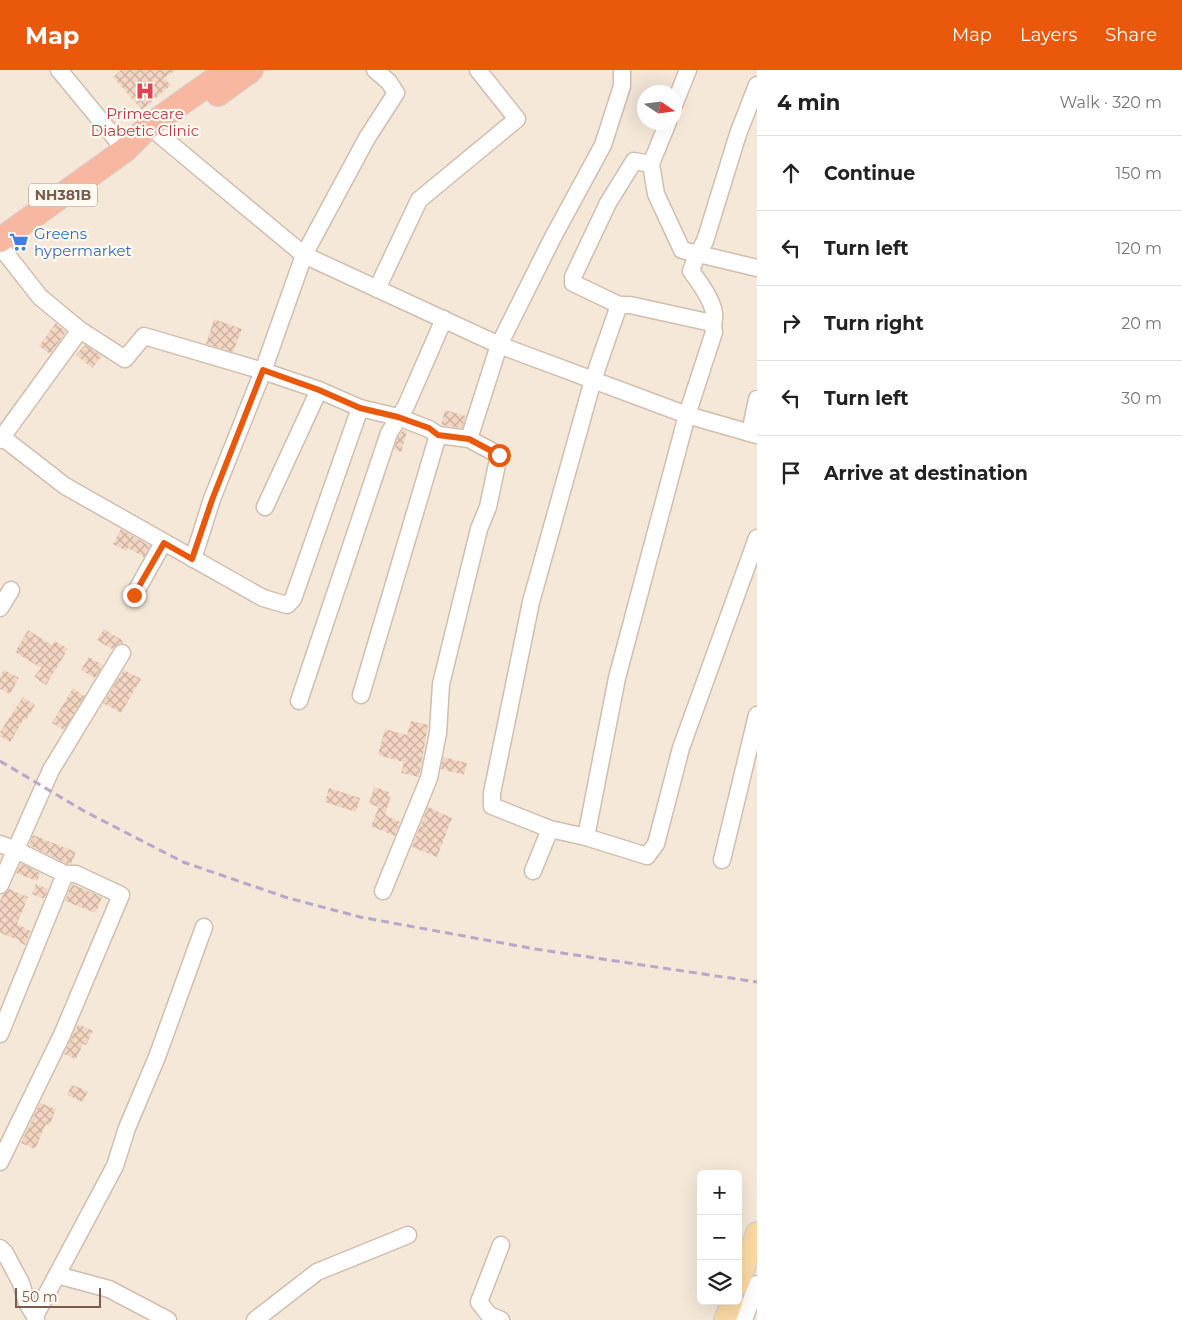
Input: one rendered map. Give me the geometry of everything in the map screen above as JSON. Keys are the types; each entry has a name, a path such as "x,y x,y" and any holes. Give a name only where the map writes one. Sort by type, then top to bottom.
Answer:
{"highway":[{"name":"NH381B","path":"155,131 228,70"},
{"name":"NH381B","path":"0,240 125,150 251,70"}],"main road":[{"path":"742,1273 757,1233"}],"street":[{"path":"59,70 125,150"},
{"path":"192,559 212,500 263,370 304,255 367,138 396,94 389,82 375,70"},
{"path":"377,288 419,200 517,119 478,70"},
{"path":"469,439 499,345 552,239 603,145 622,86 622,70"},
{"path":"682,85 688,70"},
{"path":"586,837 617,678 687,415 714,332 712,323 714,314 705,292 691,271 705,241 738,134 757,85"},
{"path":"665,130 651,164 656,194 682,250 757,268"},
{"path":"155,131 304,255 499,345 687,415 754,434 757,399"},
{"path":"651,164 634,161 608,202 573,277 574,283 619,305 630,304 712,323"},
{"path":"0,246 40,297 80,330 125,359 144,336 263,370 319,390 360,408 398,417 429,428 438,435 469,439 499,455 488,507 479,529 441,684 438,733 430,778 383,891"},
{"path":"619,305 593,380 530,602 492,793 492,806 550,828 647,856 656,844 680,748 757,538"},
{"path":"299,701 389,433 406,406 444,319"},
{"path":"80,330 1,439 65,486 263,598 286,605 293,599 360,408"},
{"path":"265,507 319,390"},
{"path":"361,695 438,435"},
{"path":"134,595 164,543"},
{"path":"0,608 11,590"},
{"path":"0,885 51,770 122,653"},
{"path":"722,860 757,715"},
{"path":"533,871 550,828"},
{"path":"0,844 65,874 76,874 121,895 62,1035 0,1162"},
{"path":"0,1034 65,874"},
{"path":"36,1318 115,1166 127,1128 157,1057 204,927"},
{"path":"255,1320 317,1272 408,1234"},
{"path":"501,1245 479,1302 489,1315 501,1320"},
{"path":"0,1248 5,1253 21,1283 27,1303 36,1318"},
{"path":"57,1275 109,1289 168,1320"},
{"path":"732,1313 757,1284"}],"shaded area":[{"path":"0,70 757,70 757,1320 0,1320"}],"building":[{"path":"121,70 176,70 164,78 171,85 142,110 113,77"},
{"path":"214,319 242,329 233,352 206,344"},
{"path":"56,323 66,332 50,354 39,346"},
{"path":"85,345 102,356 92,368 76,355"},
{"path":"445,410 466,416 462,428 441,425"},
{"path":"403,430 407,431 401,452 394,449 398,437"},
{"path":"121,529 150,546 144,557 128,548 126,551 113,544"},
{"path":"104,629 123,641 122,643 112,649 97,640"},
{"path":"28,630 52,645 55,641 68,649 46,685 34,677 41,668 15,652"},
{"path":"89,657 103,665 95,678 81,670"},
{"path":"4,670 19,678 10,694 0,689 0,678"},
{"path":"124,670 141,679 121,713 103,703"},
{"path":"73,688 85,696 64,730 52,723"},
{"path":"23,697 35,705 10,742 0,736 0,732"},
{"path":"411,721 428,725 419,777 401,773 404,762 378,755 385,729 407,735"},
{"path":"443,757 467,763 464,775 441,769"},
{"path":"374,787 389,792 388,795 391,796 385,815 400,822 395,836 371,826 379,807 369,804"},
{"path":"329,788 360,798 356,812 325,802"},
{"path":"428,807 452,818 437,857 412,847"},
{"path":"33,835 76,852 71,864 67,864 29,845"},
{"path":"21,863 40,873 37,881 16,873"},
{"path":"36,884 48,889 44,899 32,894"},
{"path":"72,884 102,897 96,913 65,901"},
{"path":"9,889 28,897 17,924 31,931 25,945 19,942 20,940 0,933 0,901 3,894"},
{"path":"78,1024 93,1031 86,1045 83,1044 76,1059 64,1054"},
{"path":"72,1085 88,1091 83,1102 67,1095"},
{"path":"40,1103 56,1109 49,1126 46,1124 35,1149 21,1143"}],"railway":[{"path":"0,761 84,811 183,862 288,898 360,917 535,949 757,982"}],"place":[{"name":"Primecare Diabetic Clinic","path":"145,91"},
{"name":"Greens hypermarket","path":"19,242"}],"route":[{"path":"134,595 164,543 192,559 212,500 263,370 319,390 360,408 398,417 429,428 438,435 469,439 499,455"}]}
